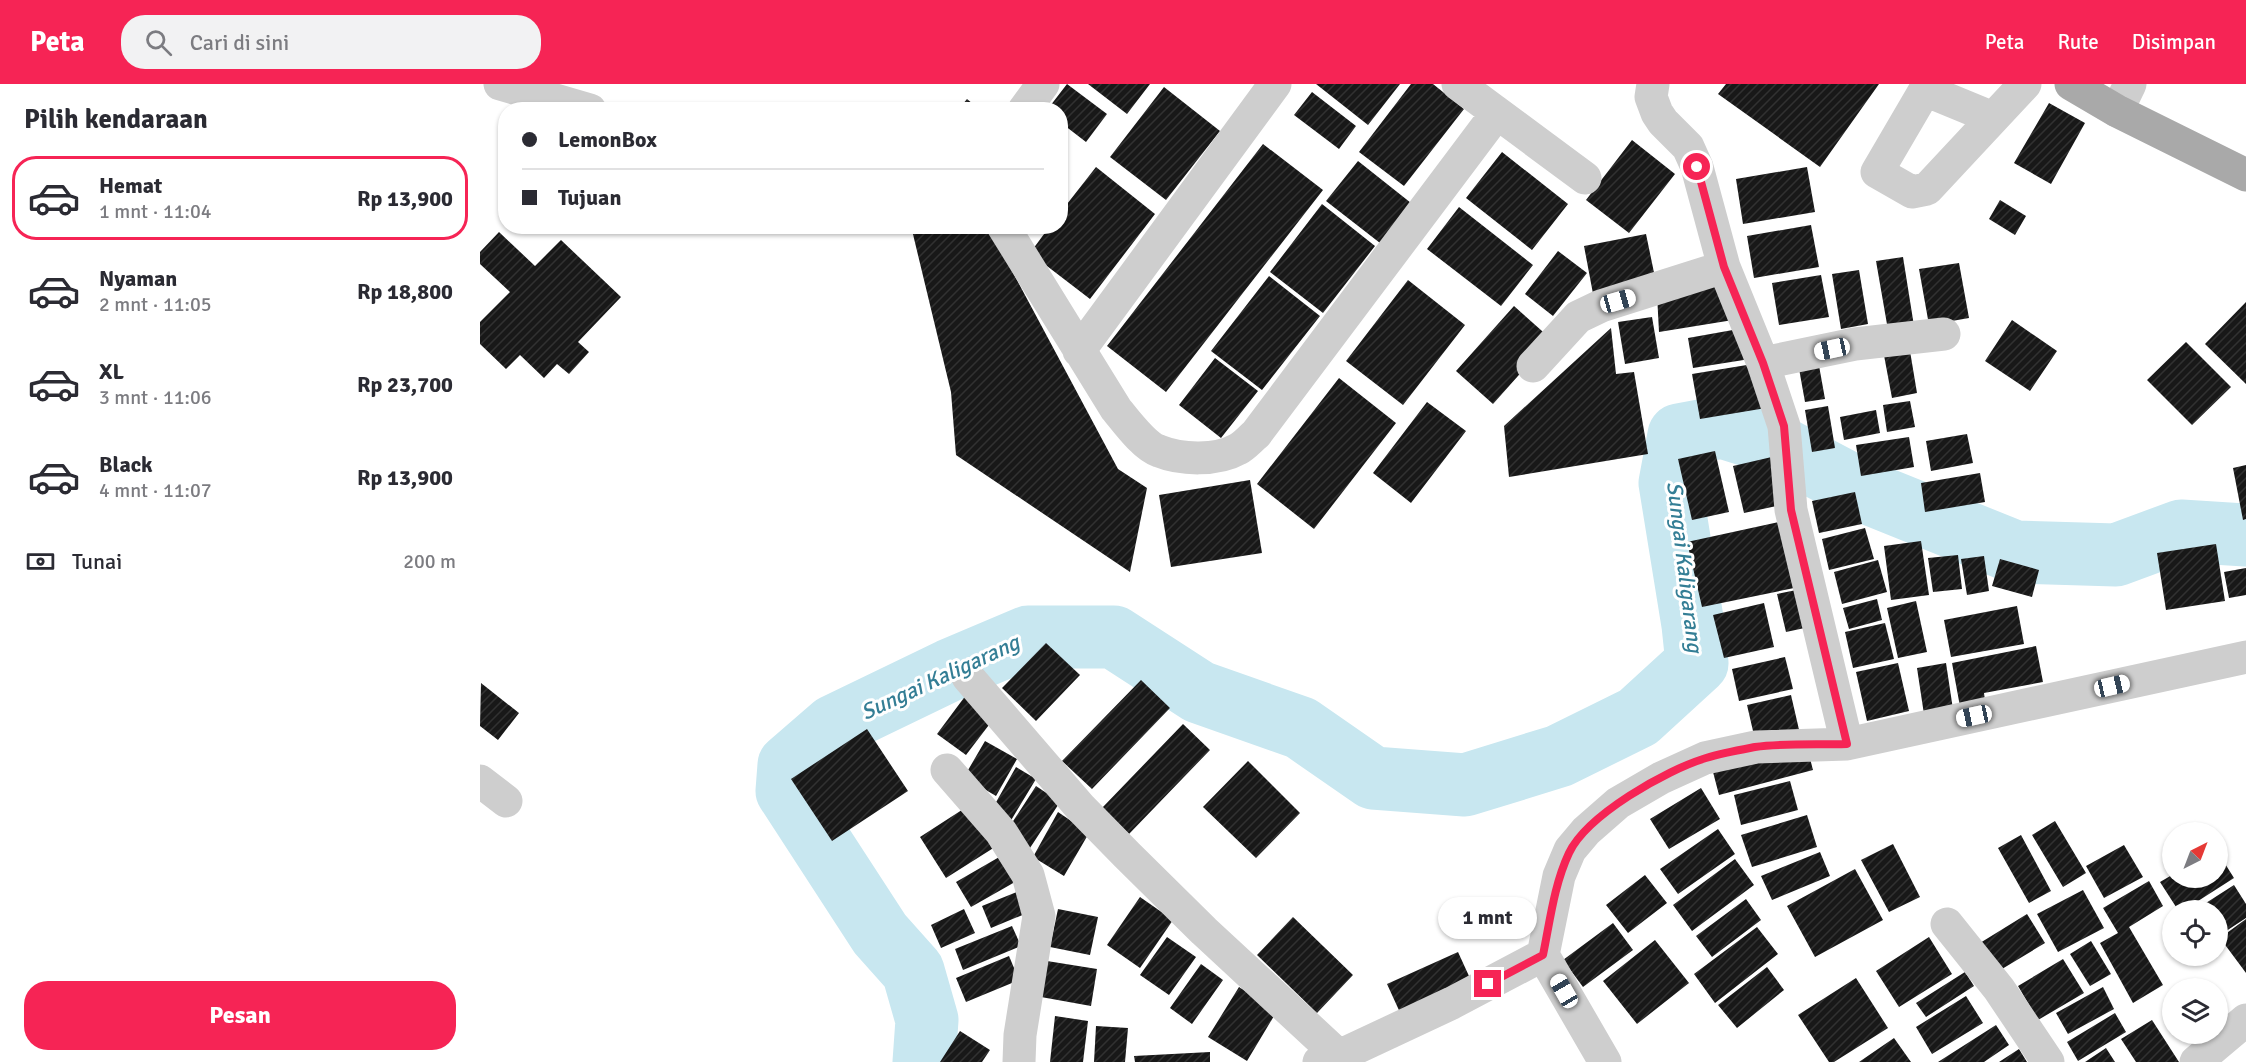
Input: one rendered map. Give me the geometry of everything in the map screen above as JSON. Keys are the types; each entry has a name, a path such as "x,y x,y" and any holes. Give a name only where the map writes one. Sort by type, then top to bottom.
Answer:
{"main road":[{"path":"2071,84 2124,97 2246,175"}],"street":[{"path":"500,84 562,102"},
{"path":"1030,102 1043,84"},
{"path":"1079,351 1275,84"},
{"path":"1458,84 1586,178"},
{"path":"1653,84 1651,98 1657,113 1688,147 1697,167 1724,267 1763,363 1784,426 1791,510 1847,744"},
{"path":"1993,118 2025,84"},
{"path":"1008,234 1116,409 1134,431 1158,451 1185,457 1214,457 1237,450 1256,434 1497,113"},
{"path":"1533,366 1578,317 1601,306 1724,267"},
{"path":"1763,363 1855,344 1944,334"},
{"path":"1605,1062 1543,955 1559,876 1570,850 1586,831 1618,803 1661,778 1705,758 1756,747 1847,744 2246,657"},
{"path":"968,677 1080,807 1329,1059 1452,1003 1543,955"},
{"path":"947,770 1001,832 1028,875 1039,916 1020,1035 1019,1062"},
{"path":"480,781 506,801"},
{"path":"1947,924 1998,989 2048,1062"},
{"path":"2196,1062 2246,1020"}],"building":[{"path":"1067,84 1107,114 1086,142 1068,128 1068,102 1053,102"},
{"path":"1088,84 1150,84 1127,114"},
{"path":"1316,84 1400,84 1368,125"},
{"path":"1411,84 1433,84 1464,109 1404,186 1359,152"},
{"path":"1726,84 1879,84 1820,167 1718,94"},
{"path":"1164,87 1220,131 1166,200 1110,157"},
{"path":"1312,92 1356,126 1339,149 1294,115"},
{"path":"2049,103 2085,123 2051,184 2014,163"},
{"path":"1632,140 1675,174 1629,233 1586,200"},
{"path":"1263,144 1323,190 1166,392 1107,346"},
{"path":"1502,152 1568,204 1532,250 1466,198"},
{"path":"1358,161 1411,203 1380,243 1326,201"},
{"path":"1096,167 1155,214 1090,299 1030,253 1044,234 1068,234 1068,203"},
{"path":"1807,167 1815,212 1743,224 1736,179"},
{"path":"2000,200 2026,216 2015,235 1989,219"},
{"path":"1322,204 1375,246 1323,313 1270,272"},
{"path":"1459,207 1533,265 1501,306 1427,249"},
{"path":"1811,225 1819,267 1754,278 1747,236"},
{"path":"498,233 535,266 561,240 621,297 578,342 589,352 569,374 557,364 544,378 520,355 506,369 480,344 480,322 510,292 480,264 480,252"},
{"path":"913,234 992,234 1118,469 1147,488 1130,572 956,455 951,392"},
{"path":"1646,234 1657,287 1594,299 1584,246"},
{"path":"1558,251 1587,273 1553,316 1525,294"},
{"path":"1903,257 1914,326 1888,330 1876,261"},
{"path":"1959,263 1969,318 1929,325 1919,269"},
{"path":"1859,270 1868,324 1841,329 1832,274"},
{"path":"1721,274 1733,320 1659,332 1657,294"},
{"path":"1821,275 1829,317 1779,325 1772,283"},
{"path":"1269,276 1320,316 1262,390 1211,351"},
{"path":"1408,280 1465,325 1403,405 1346,361"},
{"path":"2246,302 2246,384 2205,344"},
{"path":"1514,306 1551,339 1493,404 1456,371"},
{"path":"1652,317 1659,358 1625,364 1618,322"},
{"path":"2012,320 2057,351 2030,391 1985,361"},
{"path":"1611,328 1616,374 1634,372 1648,454 1509,477 1504,426"},
{"path":"1744,328 1750,359 1693,368 1688,338"},
{"path":"2186,342 2231,387 2192,425 2147,380"},
{"path":"1909,345 1917,393 1892,398 1883,350"},
{"path":"1215,358 1258,391 1221,438 1179,405"},
{"path":"1818,360 1825,399 1805,402 1798,363"},
{"path":"1759,363 1766,408 1700,419 1692,374"},
{"path":"1339,378 1396,423 1314,529 1257,484"},
{"path":"1910,401 1915,427 1887,432 1883,405"},
{"path":"1427,402 1466,431 1411,503 1373,473"},
{"path":"1828,406 1835,448 1812,452 1805,410"},
{"path":"1876,410 1880,433 1844,440 1840,417"},
{"path":"1967,434 1973,463 1931,471 1926,441"},
{"path":"1909,437 1914,467 1861,476 1856,445"},
{"path":"1715,451 1729,512 1692,520 1678,459"},
{"path":"1776,456 1786,504 1744,513 1733,466"},
{"path":"2246,465 2246,519 2243,520 2233,468"},
{"path":"1980,473 1985,502 1925,512 1921,483"},
{"path":"1250,480 1262,553 1171,567 1159,495"},
{"path":"1855,492 1862,524 1819,533 1812,501"},
{"path":"1784,521 1799,587 1702,607 1687,542"},
{"path":"1865,528 1874,559 1829,570 1822,539"},
{"path":"1921,541 1929,595 1891,600 1884,546"},
{"path":"2216,544 2225,601 2166,610 2157,553"},
{"path":"1958,555 1962,589 1933,592 1928,558"},
{"path":"1984,556 1989,591 1967,595 1961,559"},
{"path":"2000,559 2039,570 2032,597 1992,586"},
{"path":"1878,560 1887,592 1842,604 1834,572"},
{"path":"2246,568 2246,595 2229,598 2224,572"},
{"path":"1806,588 1814,626 1786,632 1777,594"},
{"path":"1877,599 1882,620 1849,629 1843,608"},
{"path":"1916,601 1927,652 1898,658 1887,608"},
{"path":"1764,603 1774,647 1724,658 1713,615"},
{"path":"2017,606 2024,644 1951,657 1944,620"},
{"path":"1885,623 1894,659 1853,668 1845,632"},
{"path":"1046,643 1080,675 1036,721 1002,688"},
{"path":"2036,646 2043,682 1984,693 1986,708 1961,712 1952,663"},
{"path":"1785,657 1793,689 1739,701 1732,669"},
{"path":"1898,663 1909,711 1867,721 1856,672"},
{"path":"1946,663 1954,716 1925,721 1917,668"},
{"path":"1141,680 1170,708 1092,789 1062,761"},
{"path":"481,683 519,713 498,740 480,726"},
{"path":"966,695 995,717 966,755 937,734"},
{"path":"1791,695 1800,734 1756,744 1747,705"},
{"path":"1183,724 1210,750 1129,834 1102,808"},
{"path":"867,729 908,791 832,841 791,779"},
{"path":"985,741 1017,759 996,796 964,777"},
{"path":"1807,747 1813,770 1719,795 1713,772"},
{"path":"1248,761 1300,813 1256,858 1203,807"},
{"path":"1016,767 1036,779 1010,822 991,811"},
{"path":"1790,781 1798,810 1741,825 1734,795"},
{"path":"1036,786 1060,802 1030,848 1006,832"},
{"path":"1701,788 1720,819 1669,849 1650,819"},
{"path":"968,806 995,847 946,878 920,837"},
{"path":"1058,812 1089,833 1064,876 1033,857"},
{"path":"1807,815 1817,847 1752,867 1741,835"},
{"path":"2055,821 2086,873 2063,887 2032,835"},
{"path":"1718,829 1735,854 1678,894 1660,869"},
{"path":"2021,835 2051,891 2029,903 1998,848"},
{"path":"1893,844 1920,897 1889,912 1861,860"},
{"path":"2124,845 2143,877 2104,898 2086,866"},
{"path":"1820,852 1830,876 1772,900 1761,876"},
{"path":"1001,856 1015,882 971,907 956,882"},
{"path":"1735,859 1754,885 1692,931 1673,905"},
{"path":"2228,868 2234,878 2228,882"},
{"path":"1855,869 1883,920 1815,957 1787,906"},
{"path":"1645,875 1667,903 1628,933 1606,905"},
{"path":"2149,881 2162,904 2162,907 2129,927 2162,983 2162,986 2133,1003 2100,943 2118,933 2103,908"},
{"path":"2234,885 2246,904 2246,918 2228,930 2228,900 2211,900"},
{"path":"2164,888 2218,888 2200,900 2172,900"},
{"path":"1024,889 1032,911 991,928 982,906"},
{"path":"2083,890 2104,928 2058,952 2037,914"},
{"path":"1140,897 1173,920 1140,968 1107,945"},
{"path":"1746,899 1761,920 1712,957 1696,936"},
{"path":"964,909 975,933 941,948 931,925"},
{"path":"1058,909 1098,917 1090,955 1050,947"},
{"path":"2027,914 2045,943 1997,972 1980,943"},
{"path":"1293,917 1353,975 1317,1013 1257,955"},
{"path":"2246,919 2246,973 2228,949 2228,932"},
{"path":"1613,923 1633,950 1583,987 1563,960"},
{"path":"1012,926 1021,946 963,970 955,949"},
{"path":"1757,927 1778,954 1715,1003 1694,974"},
{"path":"1167,937 1196,957 1169,995 1140,975"},
{"path":"1929,937 1952,974 1899,1007 1876,971"},
{"path":"1655,940 1689,983 1637,1024 1603,981"},
{"path":"2091,941 2111,974 2090,986 2070,954"},
{"path":"1458,952 1474,987 1403,1019 1387,984"},
{"path":"1009,956 1019,980 966,1002 956,978"},
{"path":"2063,959 2084,993 2038,1020 2018,986"},
{"path":"1047,961 1097,969 1091,1006 1041,997"},
{"path":"1201,964 1223,980 1192,1024 1170,1008"},
{"path":"1767,967 1784,990 1737,1028 1718,1005"},
{"path":"1965,972 1974,986 1926,1017 1916,1003"},
{"path":"1856,978 1888,1028 1834,1062 1829,1062 1798,1015"},
{"path":"1239,987 1277,1011 1247,1061 1208,1037"},
{"path":"2103,987 2114,1009 2068,1034 2056,1013"},
{"path":"1966,996 1983,1023 1932,1054 1916,1027"},
{"path":"2115,1013 2126,1032 2078,1061 2067,1042"},
{"path":"1055,1016 1088,1021 1083,1062 1050,1062"},
{"path":"2152,1020 2162,1036 2162,1044 2167,1044 2179,1062 2136,1062 2121,1039"},
{"path":"1996,1025 2009,1045 1984,1062 1938,1062"},
{"path":"1096,1026 1128,1028 1125,1062 1094,1062"},
{"path":"960,1031 990,1050 982,1062 940,1062"},
{"path":"1894,1038 1911,1062 1859,1062"},
{"path":"2106,1048 2115,1062 2085,1062"},
{"path":"2019,1049 2027,1062 1999,1062"},
{"path":"1210,1052 1210,1062 1135,1062 1134,1056"}],"waterway":[{"name":"Sungai Kaligarang","path":"924,1062 927,1020 913,971 880,934 787,791 789,765 834,726 950,670 1028,637 1114,637 1199,692 1301,728 1373,778 1465,785 1559,756 1638,717 1697,663 1670,483 1679,435 1722,427 1770,442 1861,490 2015,552 2116,555 2181,531 2246,535"}],"route":[{"path":"1488,984 1543,955 1559,876 1570,850 1586,831 1618,803 1661,778 1705,758 1756,747 1847,744 1791,510 1784,426 1763,363 1724,267 1697,167"}]}
